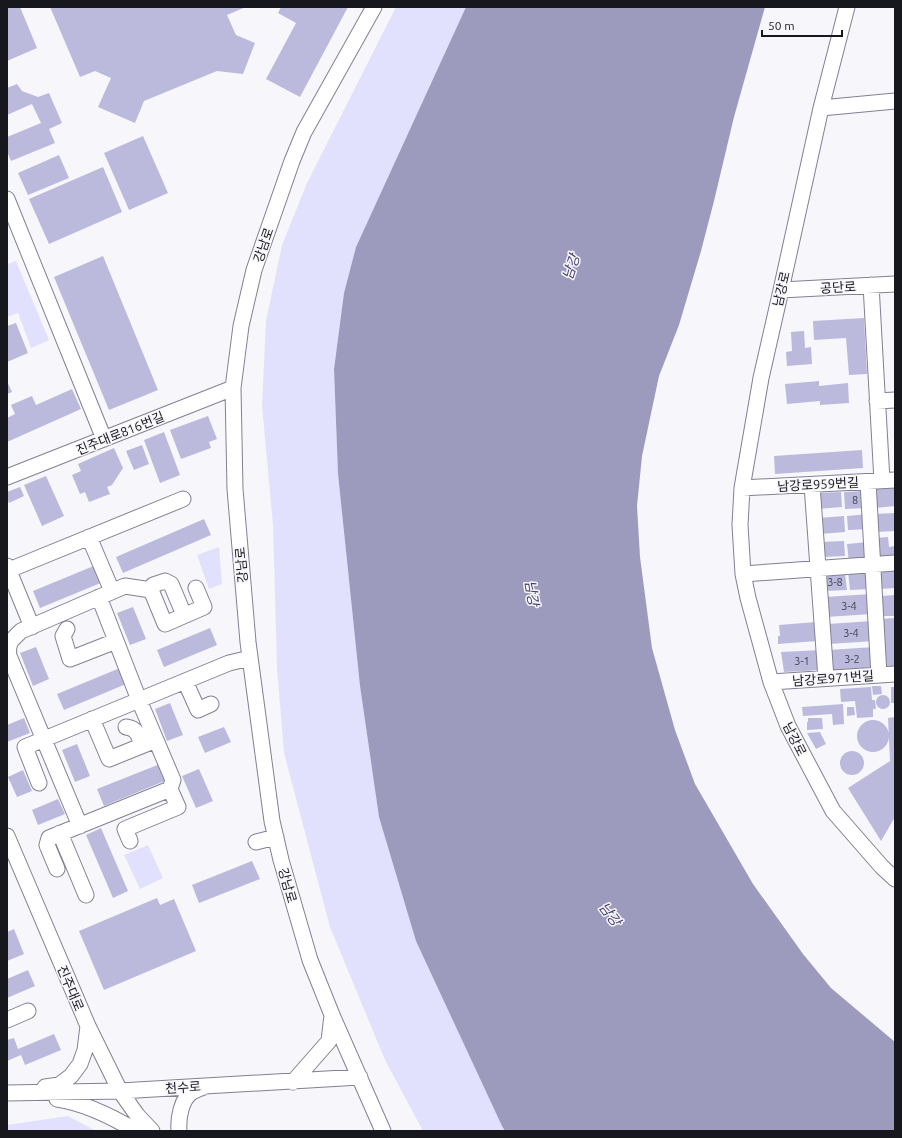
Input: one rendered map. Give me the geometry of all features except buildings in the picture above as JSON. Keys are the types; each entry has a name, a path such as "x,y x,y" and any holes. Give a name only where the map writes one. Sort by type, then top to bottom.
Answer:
{"street":[{"name":"강남로","path":"374,7 304,132 292,161 254,270 241,326 232,388 235,489 250,658 272,821 310,960 332,1015 383,1131"},
{"name":"남강로","path":"847,7 821,108 760,378 742,488 740,525 743,574 748,598 771,682 788,726 834,811 895,879"},
{"path":"821,108 895,101"},
{"path":"7,199 104,439"},
{"name":"공단로","path":"781,290 895,284"},
{"path":"871,285 881,481 872,564 879,675"},
{"name":"진주대로816번길","path":"7,478 232,388"},
{"path":"877,401 895,400"},
{"name":"남강로959번길","path":"742,488 881,481"},
{"path":"812,485 826,678"},
{"path":"32,626 8,568 183,500"},
{"path":"89,537 116,641 139,700 149,743"},
{"path":"743,574 895,563"},
{"path":"184,615 171,584 165,580 153,585 151,590 164,624 204,607 196,588"},
{"path":"80,826 9,656 8,649 12,640 21,631 105,594 125,586 151,590"},
{"path":"67,629 64,636 70,659 116,641"},
{"path":"39,784 25,747 229,663 250,658"},
{"name":"남강로971번길","path":"771,682 895,674"},
{"path":"184,681 198,710 212,704"},
{"path":"92,719 108,759 149,743"},
{"path":"126,727 134,730 149,743 172,780 170,789 178,807 125,829 130,841"},
{"path":"57,869 47,845 50,838 170,789"},
{"path":"60,833 86,895"},
{"name":"진주대로","path":"7,836 88,1026 120,1091 137,1115 152,1131"},
{"path":"256,842 276,837"},
{"path":"7,1020 28,1011"},
{"path":"293,1082 329,1041 332,1015"},
{"path":"10,1093 59,1085 71,1076 80,1064 85,1050 88,1026"},
{"name":"천수로","path":"10,1093 120,1091 360,1077"},
{"path":"179,1131 178,1124 181,1110 186,1098 192,1092 207,1086"},
{"path":"10,1093 70,1101 86,1105 136,1131"}],"shaded area":[{"path":"396,7 466,7 356,247 344,293 334,369 338,474 360,686 379,817 505,1131 423,1131 385,1060 330,927 284,753 277,668 273,525 262,406 266,321 282,245 307,183"},
{"path":"16,261 49,340 31,348 18,313 7,317 7,264"},
{"path":"219,547 222,584 209,589 197,555"},
{"path":"148,845 163,878 140,889 124,855"},
{"path":"68,1116 96,1131 7,1131 7,1125"}],"water":[{"name":"남강","path":"466,7 765,7 734,117 701,251 679,325 659,376 642,456 637,506 640,557 652,648 675,730 695,784 753,884 803,954 831,988 895,1042 895,1131 505,1131 416,941 379,817 360,686 338,474 334,369 344,293 356,247"}]}
